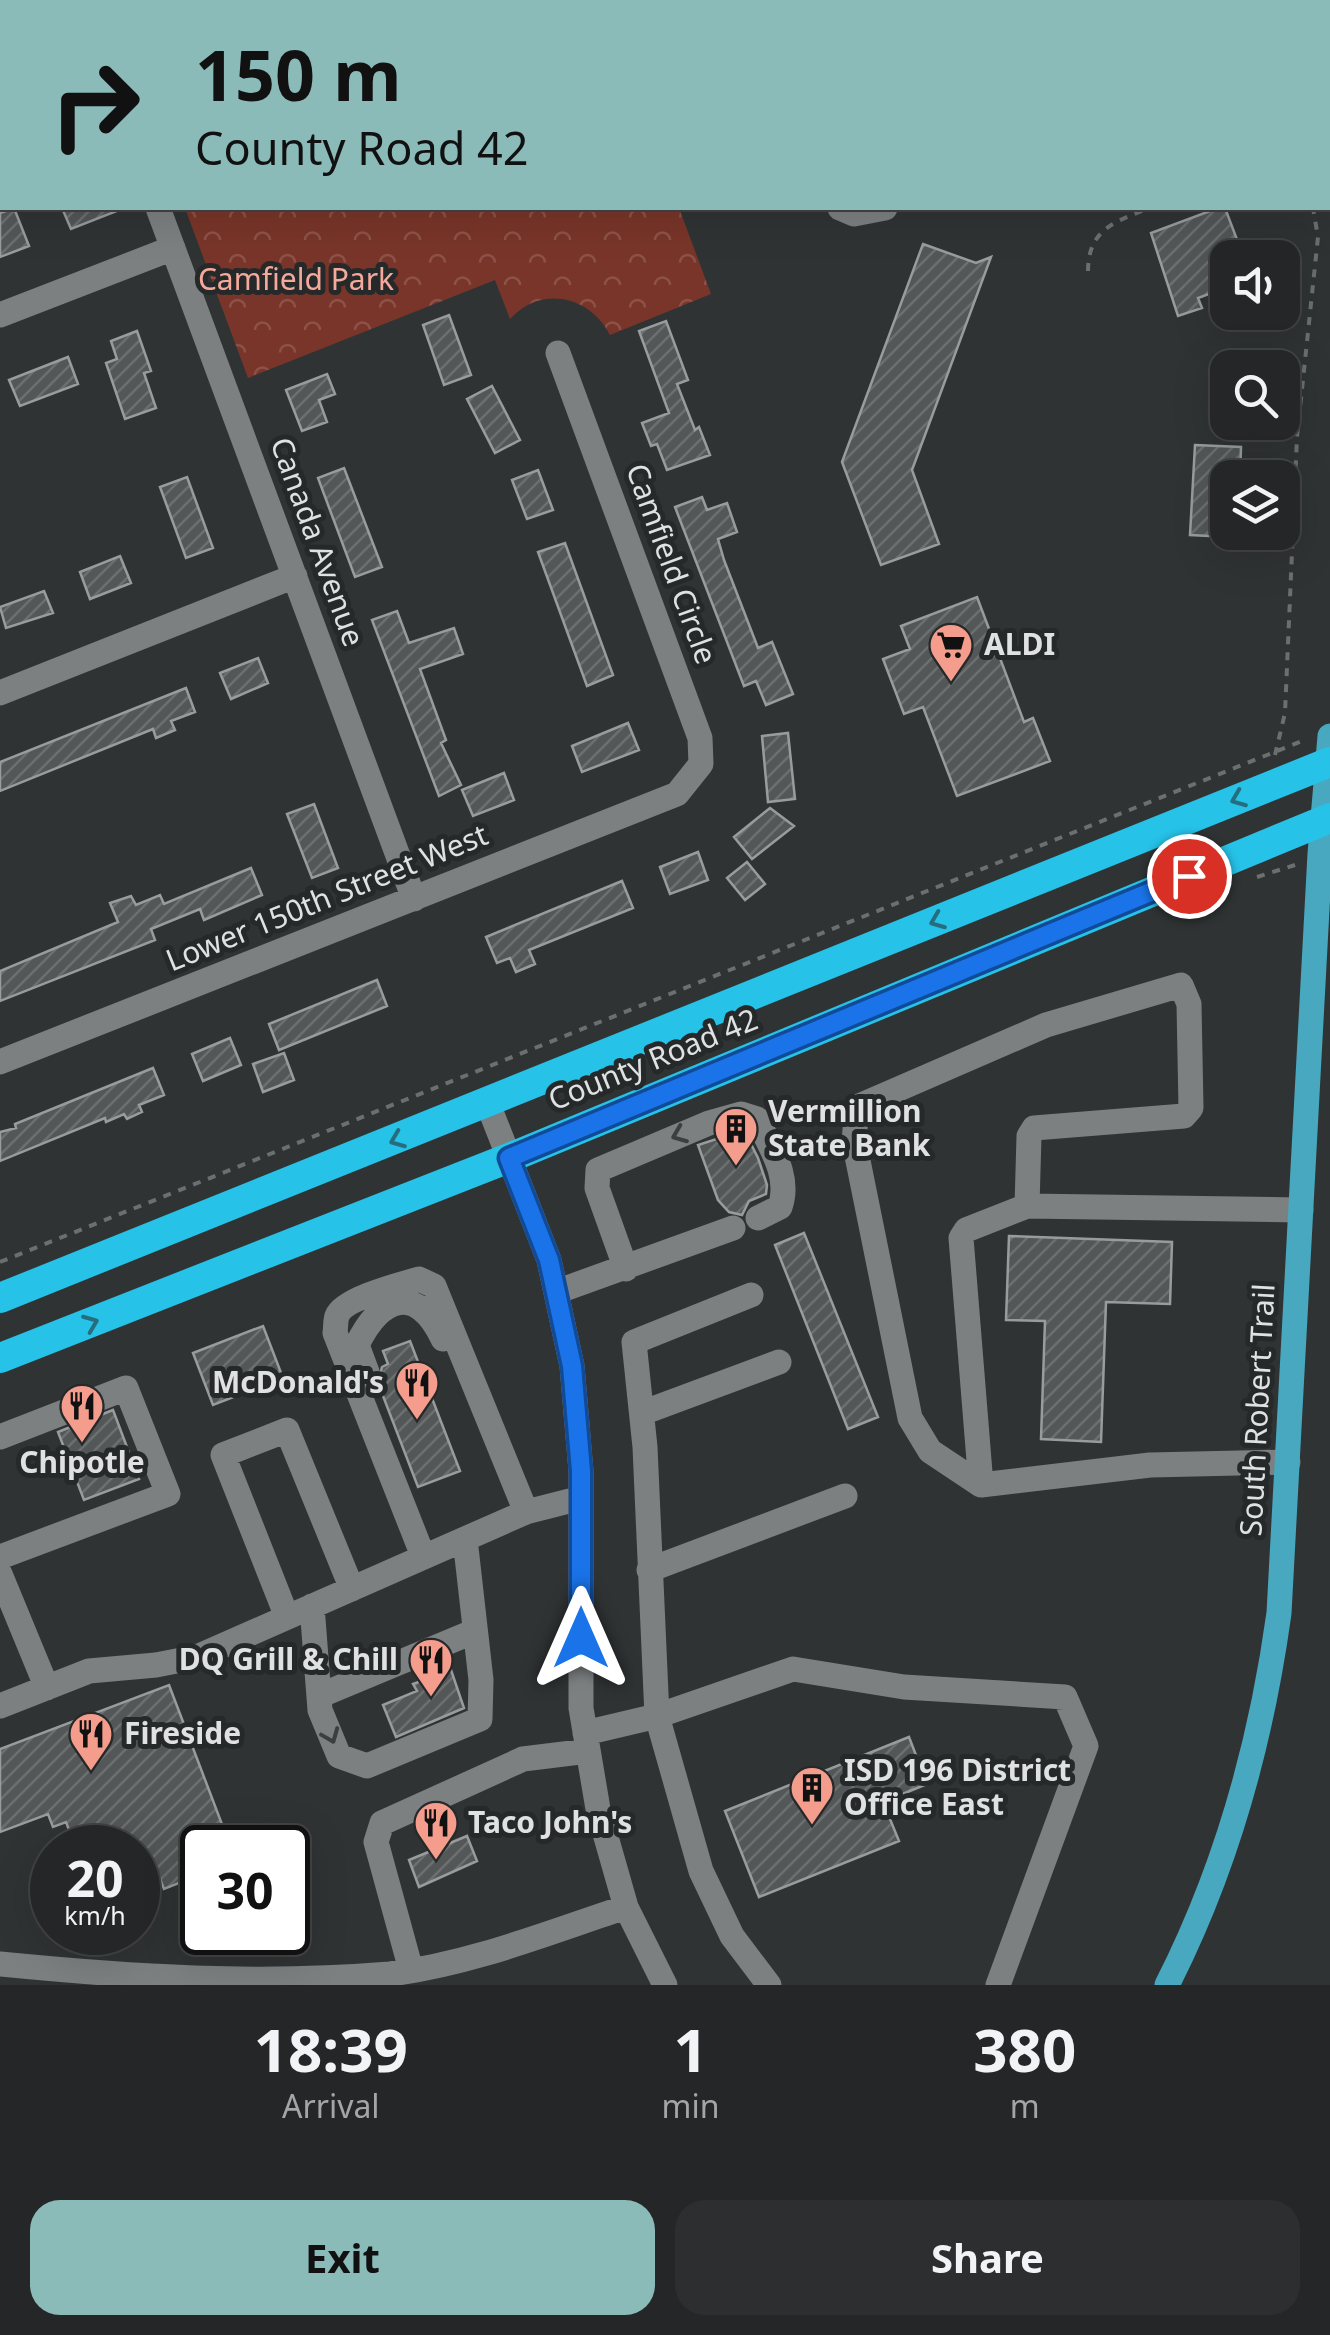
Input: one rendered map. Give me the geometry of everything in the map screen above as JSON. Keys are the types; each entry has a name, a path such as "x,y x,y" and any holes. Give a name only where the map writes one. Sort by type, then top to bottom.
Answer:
{"highway":[{"name":"County Road 42","path":"0,1298 488,1104 1326,749"},
{"name":"County Road 42","path":"0,1358 509,1158 1327,819"},
{"path":"0,1306 253,1205 298,1180"}],"main road":[{"name":"South Robert Trail","path":"1167,1985 1218,1870 1239,1811 1279,1614 1327,819 1326,749"}],"street":[{"name":"Canada Avenue","path":"159,210 414,899"},
{"path":"845,210 854,214 874,210"},
{"path":"0,316 173,248"},
{"name":"Camfield Circle","path":"558,353 700,738 702,764 677,794"},
{"path":"0,693 294,576"},
{"name":"Lower 150th Street West","path":"0,1062 677,794"},
{"path":"1027,1206 1029,1136 1034,1128 1184,1116 1191,1108 1189,1004 1182,984 1046,1025 857,1107 854,1140 910,1418 930,1451 981,1485 1150,1466 1288,1462"},
{"path":"488,1104 549,1260 572,1366 581,1498 581,1708 598,1809 626,1907 665,1985"},
{"path":"626,1269 596,1188 598,1170 709,1123 741,1114 757,1119 783,1176 786,1192 780,1207 758,1218"},
{"path":"981,1485 961,1238 966,1230 1027,1206 1301,1210"},
{"path":"556,1292 732,1228"},
{"path":"423,1556 335,1333 337,1314 343,1308 386,1289 420,1280 434,1286 526,1512"},
{"path":"751,1295 634,1342 642,1413 658,1716 701,1870 732,1936 769,1985"},
{"path":"642,1413 779,1362"},
{"path":"0,1438 126,1388 168,1494 0,1557"},
{"path":"287,1617 223,1455 288,1430 352,1589"},
{"path":"649,1570 845,1496"},
{"path":"0,1706 89,1671 196,1657 526,1512 581,1498"},
{"path":"312,1606 320,1710 339,1756 367,1766 480,1719 481,1680 465,1539"},
{"path":"0,1574 47,1688"},
{"path":"319,1696 476,1631"},
{"path":"411,1970 376,1842 382,1823 523,1759 587,1742 793,1669 904,1687 1065,1697 1086,1746 998,1985"},
{"path":"0,1964 177,1983 286,1984 411,1970 443,1974 500,1949 626,1907"}],"path":[{"path":"1088,271 1089,252 1097,236 1115,222 1145,210"},
{"path":"1275,753 1285,713 1297,436 1318,237 1312,210"},
{"path":"0,1262 1275,753 1326,749"}],"green space":[{"name":"Camfield Park","path":"186,210 680,210 711,294 610,335 590,311 564,299 535,302 510,319 495,280 248,378"}],"building":[{"path":"15,210 29,246 0,257 0,213"},
{"path":"63,210 119,210 71,229"},
{"path":"1213,210 1226,210 1237,240 1210,240 1210,294 1198,298 1202,308 1178,316 1151,233"},
{"path":"923,244 976,263 991,257 912,470 939,544 881,565 842,462"},
{"path":"449,315 471,375 444,385 423,325"},
{"path":"666,321 688,380 677,384 695,430 699,427 710,455 667,470 657,444 651,446 642,423 669,413 639,331"},
{"path":"137,331 151,371 144,373 156,408 125,419 106,363 117,359 111,341"},
{"path":"68,357 78,384 20,406 9,380"},
{"path":"327,374 335,394 319,400 327,422 302,431 286,390"},
{"path":"492,386 520,440 495,453 467,399"},
{"path":"1195,445 1241,447 1241,460 1210,460 1210,536 1190,535"},
{"path":"344,468 382,567 355,577 318,478"},
{"path":"538,470 553,510 527,519 512,480"},
{"path":"187,477 213,548 186,558 160,487"},
{"path":"702,497 707,510 727,503 737,532 718,539 724,560 758,648 772,642 793,694 766,705 756,681 744,686 675,507"},
{"path":"565,543 613,675 587,686 538,552"},
{"path":"120,556 131,583 90,599 80,572"},
{"path":"44,591 53,613 6,628 0,607"},
{"name":"ALDI","path":"977,597 1024,722 1033,718 1050,761 957,796 923,707 904,714 883,659 910,649 901,626"},
{"path":"397,611 409,643 454,628 463,654 420,669 446,740 441,743 461,785 439,796 372,620"},
{"path":"258,658 268,683 231,699 220,673"},
{"path":"186,688 195,712 171,721 175,730 156,738 153,729 0,791 0,762"},
{"path":"628,723 639,750 582,772 572,746"},
{"path":"788,733 795,799 768,802 762,736"},
{"path":"504,773 514,800 473,816 462,790"},
{"path":"314,804 338,868 312,878 287,814"},
{"path":"770,808 794,826 752,859 734,837"},
{"path":"698,852 708,880 670,894 660,867"},
{"path":"747,862 765,884 745,900 727,878"},
{"path":"251,868 262,895 204,920 200,909 151,929 155,940 0,1001 0,971 118,922 110,903 131,896 136,905 160,895 164,904"},
{"path":"622,881 633,908 529,950 535,964 516,972 510,958 497,963 486,937"},
{"path":"377,980 387,1006 279,1050 269,1024"},
{"path":"230,1038 241,1065 203,1081 192,1054"},
{"path":"284,1053 294,1080 263,1092 253,1064"},
{"path":"153,1068 164,1095 139,1105 142,1112 127,1119 124,1114 106,1122 105,1118 0,1161 0,1132"},
{"name":"Vermillion State Bank","path":"741,1131 758,1158 767,1185 766,1194 749,1201 742,1215 729,1212 718,1200 698,1145"},
{"path":"804,1233 878,1417 848,1429 775,1245"},
{"path":"1009,1236 1172,1242 1170,1304 1106,1302 1101,1442 1041,1439 1045,1321 1006,1320"},
{"path":"263,1326 283,1378 213,1405 193,1353"},
{"name":"McDonald's","path":"410,1341 460,1471 418,1487 378,1383 382,1367 388,1364 383,1351"},
{"path":"113,1410 139,1479 84,1500 58,1432"},
{"name":"DQ Grill & Chill","path":"451,1670 464,1708 396,1737 383,1705 417,1691 413,1684"},
{"path":"169,1685 222,1825 180,1825 180,1883 164,1889 160,1879 160,1825 52,1825 48,1814 0,1832 0,1749"},
{"name":"ISD 196 District Office East","path":"909,1737 927,1784 883,1802 899,1841 759,1897 725,1811"},
{"path":"467,1836 477,1861 419,1887 409,1860"}],"place":[{"name":"ALDI","path":"951,683"},
{"name":"Vermillion State Bank","path":"736,1167"},
{"name":"McDonald's","path":"417,1421"},
{"name":"Chipotle","path":"82,1444"},
{"name":"DQ Grill & Chill","path":"431,1698"},
{"name":"Fireside","path":"91,1772"},
{"name":"ISD 196 District Office East","path":"812,1826"},
{"name":"Taco John's","path":"436,1861"}],"route":[{"path":"581,1638 581,1471 572,1366 549,1260 509,1158 1189,876"}]}
